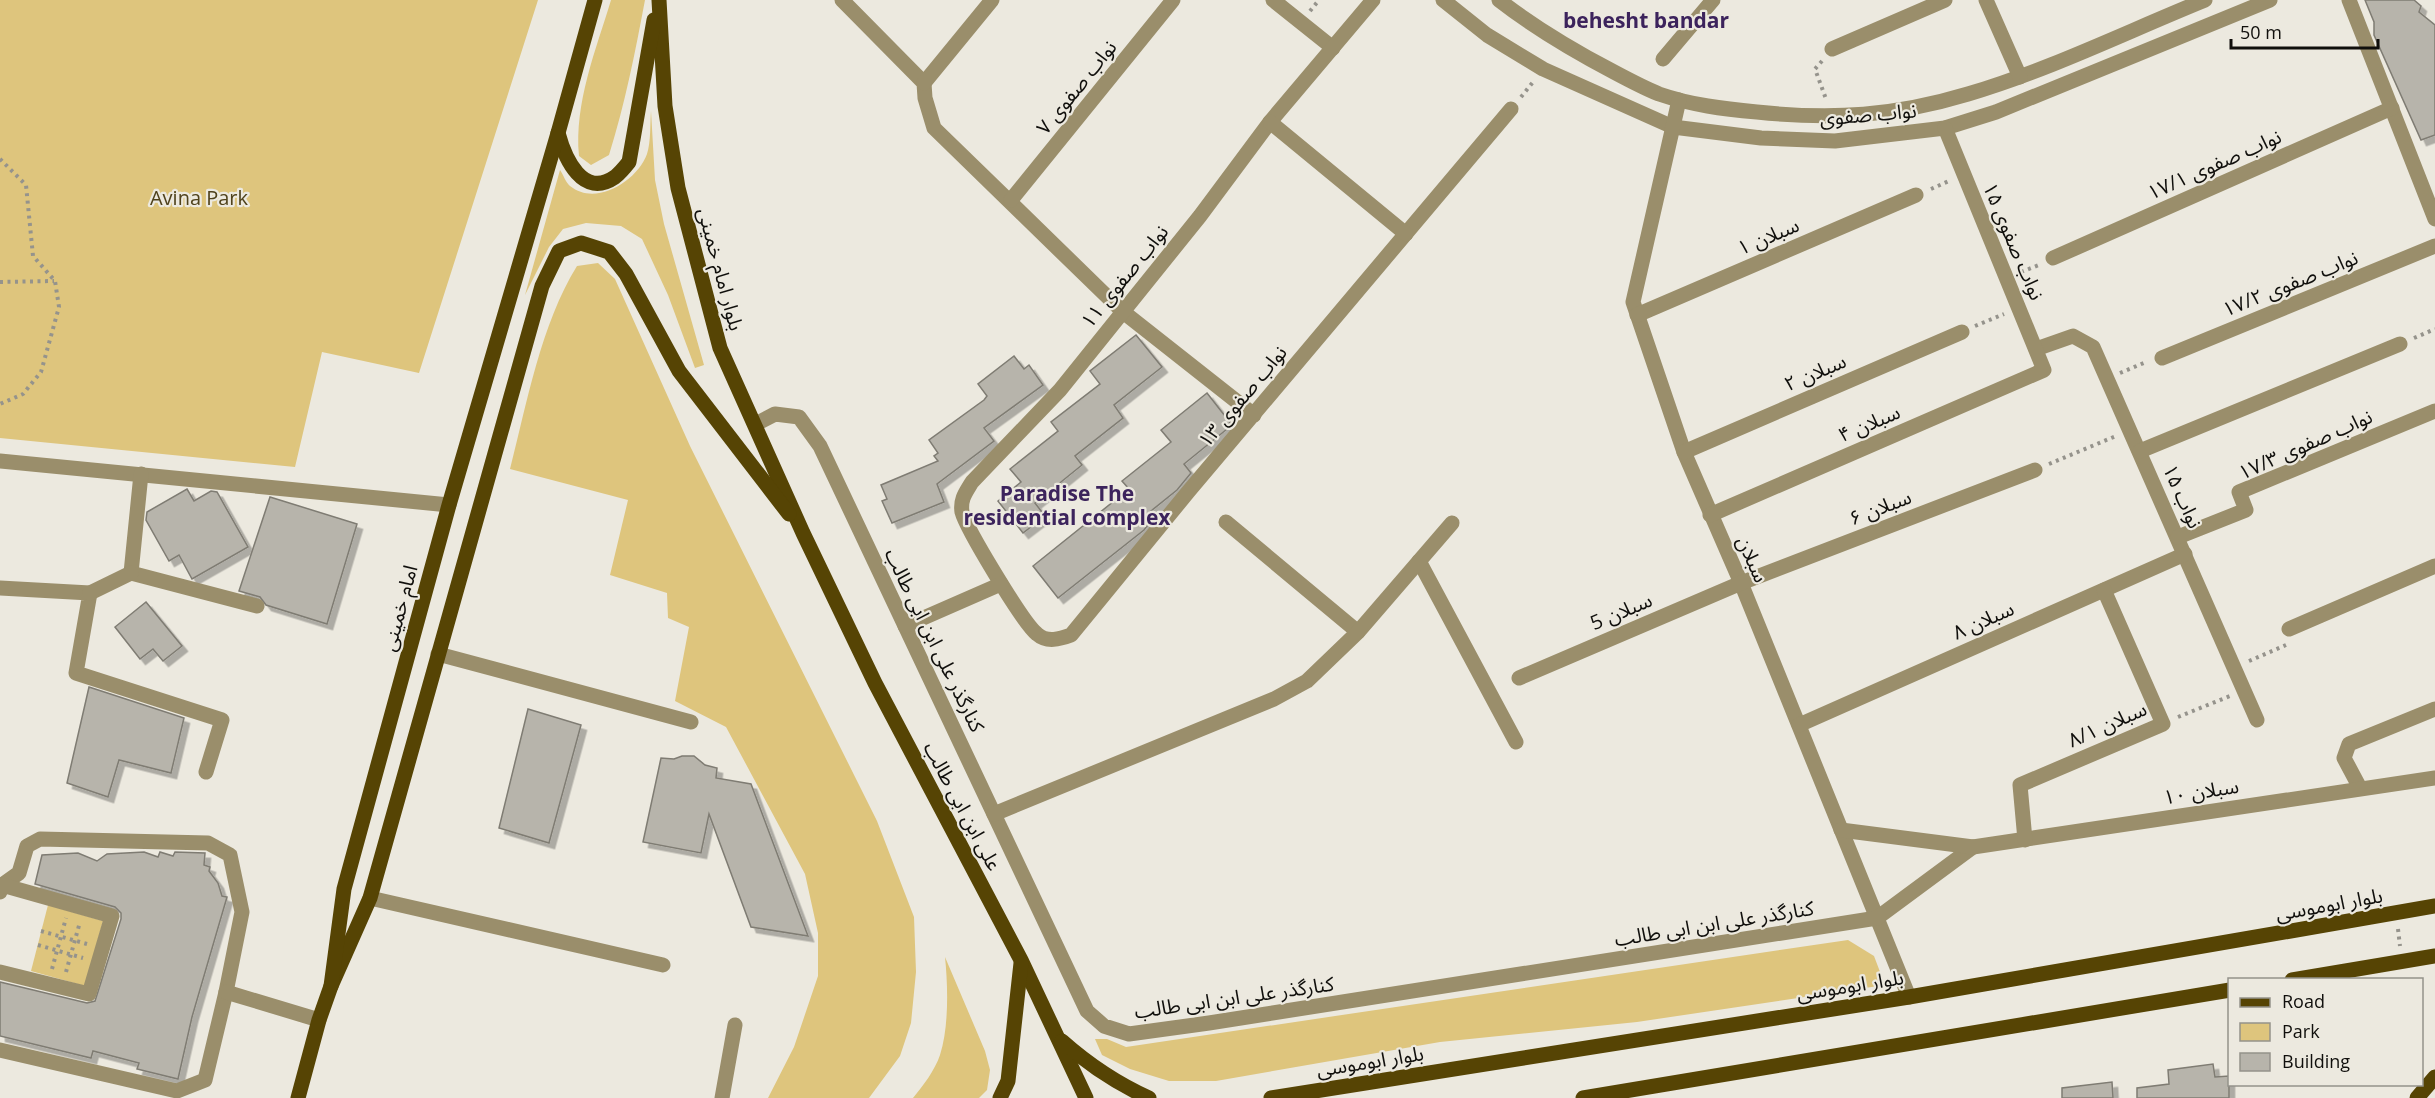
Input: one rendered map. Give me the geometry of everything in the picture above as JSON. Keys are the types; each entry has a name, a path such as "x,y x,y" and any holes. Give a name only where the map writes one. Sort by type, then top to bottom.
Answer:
{"main road":[{"path":"595,0 558,133 571,167 580,177 600,183 616,177 629,162 658,0"},
{"name":"بلوار امام خمینی","path":"658,0 665,106 678,188 720,348 803,533"},
{"name":"امام خمینی","path":"298,1098 319,1020 332,986 344,889 449,505 558,133"},
{"path":"332,986 370,898 542,286 560,251 581,243 609,252 626,274 679,371 803,533"},
{"name":"علی ابن ابی طالب","path":"803,533 875,683 1021,960 1086,1098"},
{"name":"بلوار ابوموسی","path":"1271,1098 1909,997 2435,906"},
{"path":"2304,978 2435,956"},
{"path":"1000,1098 1008,1081 1021,960"},
{"path":"1583,1098 2228,990"},
{"path":"1057,1036 1089,1065 1149,1098"},
{"path":"2417,1098 2435,1077"}],"street":[{"path":"842,0 924,83 925,98 934,128 1011,200 1122,311 1254,415"},
{"path":"924,83 992,0"},
{"name":"نواب صفوی ۷","path":"1011,200 1173,0"},
{"path":"1273,0 1333,48"},
{"name":"نواب صفوی ۱۱","path":"1001,584 962,513 962,498 972,482 1060,390 1200,216 1270,122 1373,0"},
{"name":"نواب صفوی","path":"1443,0 1487,35 1543,69 1673,127 1761,138 1835,141 1945,128 1996,112 2270,0"},
{"name":"نواب صفوی","path":"1499,0 1528,22 1592,60 1657,93 1713,108 1832,117 1877,114 1917,107 1970,93 2047,67 2205,0"},
{"path":"1663,59 1713,0"},
{"path":"1832,49 1944,0"},
{"path":"1986,0 2020,76"},
{"path":"2349,0 2435,219"},
{"path":"2047,67 2041,72 2040,81 2045,87 2053,90"},
{"name":"سبلان","path":"1679,100 1633,302 1684,452 1741,583 1909,997"},
{"name":"نواب صفوی ۱۷/۱","path":"2053,258 2392,108"},
{"name":"نواب صفوی ۱۳","path":"1001,584 1037,635 1055,641 1071,635 1511,110"},
{"path":"1270,122 1406,234"},
{"name":"نواب صفوی ۱۵","path":"1945,128 2044,370"},
{"name":"سبلان ۱","path":"1637,315 1916,195"},
{"name":"نواب صفوی ۱۷/۲","path":"2162,358 2435,246"},
{"name":"سبلان ۲","path":"1684,452 1962,332"},
{"name":"نواب ۱۵","path":"2036,349 2073,336 2093,347 2257,720"},
{"path":"2140,451 2400,344"},
{"name":"سبلان ۴","path":"1710,514 2044,370"},
{"name":"نواب صفوی ۱۷/۳","path":"2178,537 2246,510 2239,492 2435,411"},
{"name":"کنارگذر علی ابن ابی طالب","path":"756,424 775,414 799,417 815,439 1087,1011 1104,1026 1129,1034 1877,918"},
{"path":"0,461 449,505"},
{"name":"سبلان ۶","path":"1741,583 2035,470"},
{"path":"130,573 141,474"},
{"path":"1226,522 1358,632"},
{"path":"994,814 1274,699 1307,681 1358,632 1452,523"},
{"name":"سبلان ۸","path":"1799,725 2185,554"},
{"path":"1419,561 1516,742"},
{"path":"2289,629 2435,566"},
{"path":"0,588 90,593 130,573 257,606"},
{"name":"سبلان 5","path":"1519,678 1741,583"},
{"path":"905,626 1001,584"},
{"name":"سبلان ۸/۱","path":"2025,840 2020,785 2163,724 2104,590"},
{"path":"90,593 76,673 222,720 206,772"},
{"path":"438,654 691,722"},
{"path":"2360,788 2344,758 2349,744 2435,709"},
{"name":"سبلان ۱۰","path":"1841,830 1973,848 2435,778"},
{"path":"0,1050 177,1091 205,1080 242,912 230,855 208,843 40,839 27,846 19,873 1,888"},
{"name":"سبلان ۱۰","path":"1877,918 1973,848"},
{"path":"0,972 89,994 112,916 1,888"},
{"path":"370,898 663,965"},
{"path":"226,992 319,1020"},
{"path":"722,1098 735,1025"}],"path":[{"path":"1832,49 1815,69 1832,117"},
{"path":"1511,110 1543,69"},
{"path":"0,159 26,185 33,256 55,281 59,307 41,372 23,394 0,404"},
{"path":"1916,195 1963,174"},
{"path":"2006,278 2053,258"},
{"path":"0,282 55,281"},
{"path":"1962,332 2019,309"},
{"path":"2400,344 2435,328"},
{"path":"2108,378 2161,356 2162,358"},
{"path":"2035,470 2131,430"},
{"path":"2234,667 2295,641 2289,629"},
{"path":"2163,724 2244,690"},
{"path":"55,986 57,951 61,936 78,907"},
{"path":"55,986 71,955 78,907"},
{"path":"2396,914 2402,961"},
{"path":"41,931 75,940 100,955"},
{"path":"38,945 71,955 100,955"}],"green space":[{"name":"Avina Park","path":"0,0 538,0 419,373 322,352 295,467 0,438"},
{"path":"611,0 645,0 625,98 609,155 591,165 579,156 580,116 593,57"},
{"path":"651,111 655,180 664,224 704,365 695,368 668,295 642,239 621,226 586,223 563,229 549,247 525,295 560,170 569,185 580,192 592,194 603,192 625,182 642,164 647,154"},
{"path":"598,263 615,279 690,446 877,821 914,917 916,972 911,1023 900,1056 869,1098 768,1098 794,1047 818,976 818,933 805,874 726,727 675,701 689,627 668,618 667,593 610,575 628,500 510,469 536,364 564,289 577,266"},
{"path":"48,905 103,921 85,986 31,971"},
{"path":"1848,940 1874,956 1885,985 1637,1022 1440,1042 1216,1081 1169,1081 1130,1069 1102,1055 1095,1039 1107,1039 1126,1047"},
{"path":"945,957 985,1051 990,1070 987,1090 979,1098 913,1098 935,1066 943,1044 947,1006"}],"building":[{"path":"2365,0 2414,0 2421,6 2419,12 2435,25 2435,135 2421,140 2374,35 2374,22"},
{"path":"1136,335 1162,367 1114,405 1123,418 1075,456 1082,465 1035,503 1045,516 1023,533 998,501 1021,482 1010,469 1058,431 1051,422 1100,384 1090,371"},
{"path":"1014,356 1024,369 1029,365 1043,385 984,428 994,441 937,484 944,502 892,523 882,501 887,499 881,485 938,461 934,456 938,453 929,440 984,400 987,396 978,384"},
{"path":"1207,393 1232,425 1184,464 1191,473 1177,490 1146,515 1151,521 1144,530 1058,598 1033,566 1129,489 1122,481 1171,442 1161,430"},
{"path":"187,489 194,501 211,491 217,492 248,547 192,579 179,555 169,561 146,520 147,512"},
{"path":"270,497 357,524 327,624 266,605 260,597 239,591"},
{"path":"146,602 182,646 163,661 153,649 140,659 115,627"},
{"path":"89,687 184,718 171,773 119,760 108,797 67,783"},
{"path":"528,709 581,725 549,843 499,828"},
{"path":"694,756 705,765 717,768 716,778 751,784 808,936 751,927 709,814 701,853 643,842 661,758 674,759"},
{"path":"144,852 158,857 160,852 173,856 175,852 205,853 204,865 210,867 209,871 218,883 222,896 227,897 192,1017 178,1079 137,1069 139,1063 93,1051 91,1058 0,1036 0,982 87,1003 95,1001 121,919 121,913 115,907 35,884 42,855 78,853 97,861 107,854"},
{"path":"2213,1064 2215,1077 2228,1076 2229,1098 2137,1098 2137,1088 2169,1084 2168,1070"},
{"path":"2112,1082 2113,1098 2062,1098 2062,1088"}],"district":[{"name":"behesht bandar","path":"1646,20"},
{"name":"Paradise The residential complex","path":"1067,505"}]}
